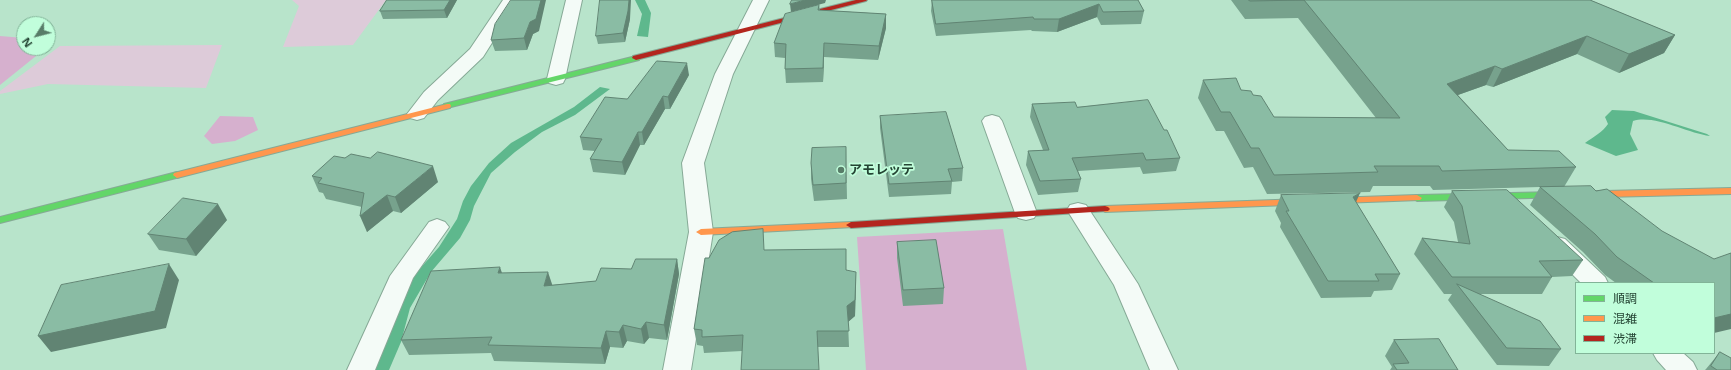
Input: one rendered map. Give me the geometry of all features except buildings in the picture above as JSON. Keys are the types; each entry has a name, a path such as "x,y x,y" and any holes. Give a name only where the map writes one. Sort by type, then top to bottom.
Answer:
{"street":[{"path":"416,114 431,96 477,53 511,0"},
{"path":"556,79 574,0"},
{"path":"677,370 701,232 693,163 724,74 748,30 761,0"},
{"path":"0,220 864,0"},
{"path":"992,121 1026,213"},
{"path":"701,232 877,224 1078,210 1504,196 1731,191"},
{"path":"1504,196 1527,217"},
{"path":"1078,210 1126,284 1164,370"},
{"path":"361,370 402,276 438,227"},
{"path":"1544,233 1595,282"},
{"path":"1667,354 1683,370"}],"shaded area":[{"path":"292,0 386,0 353,45 283,47 299,6"},
{"path":"635,0 645,0 651,13 648,37 637,36 642,14"},
{"path":"0,36 16,37 16,56 36,56 0,85"},
{"path":"222,45 206,88 48,84 0,94 0,91 47,56 56,56 56,49 60,46"},
{"path":"600,87 610,89 575,115 542,132 515,152 491,173 474,206 470,220 460,238 431,272 410,308 401,342 389,370 371,370 398,303 417,272 439,247 457,219 463,201 471,186 489,163 511,143 574,107"},
{"path":"1612,110 1634,111 1710,136 1651,120 1633,121 1630,134 1638,150 1616,156 1585,143 1606,127 1608,124 1605,117"},
{"path":"220,116 253,117 258,130 235,141 212,144 204,136"},
{"path":"1003,229 1027,370 866,370 857,237"}],"traffic: fast":[{"path":"447,106 636,58"},
{"path":"0,220 177,175"},
{"path":"1417,198 1604,194"}],"traffic: slow":[{"path":"177,175 447,106"},
{"path":"1604,194 1731,191"},
{"path":"1105,209 1417,198"},
{"path":"701,232 851,225"}],"traffic: jam":[{"path":"636,58 864,0"},
{"path":"851,225 1105,209"}],"place":[{"name":"アモレッテ","path":"841,170"}]}
